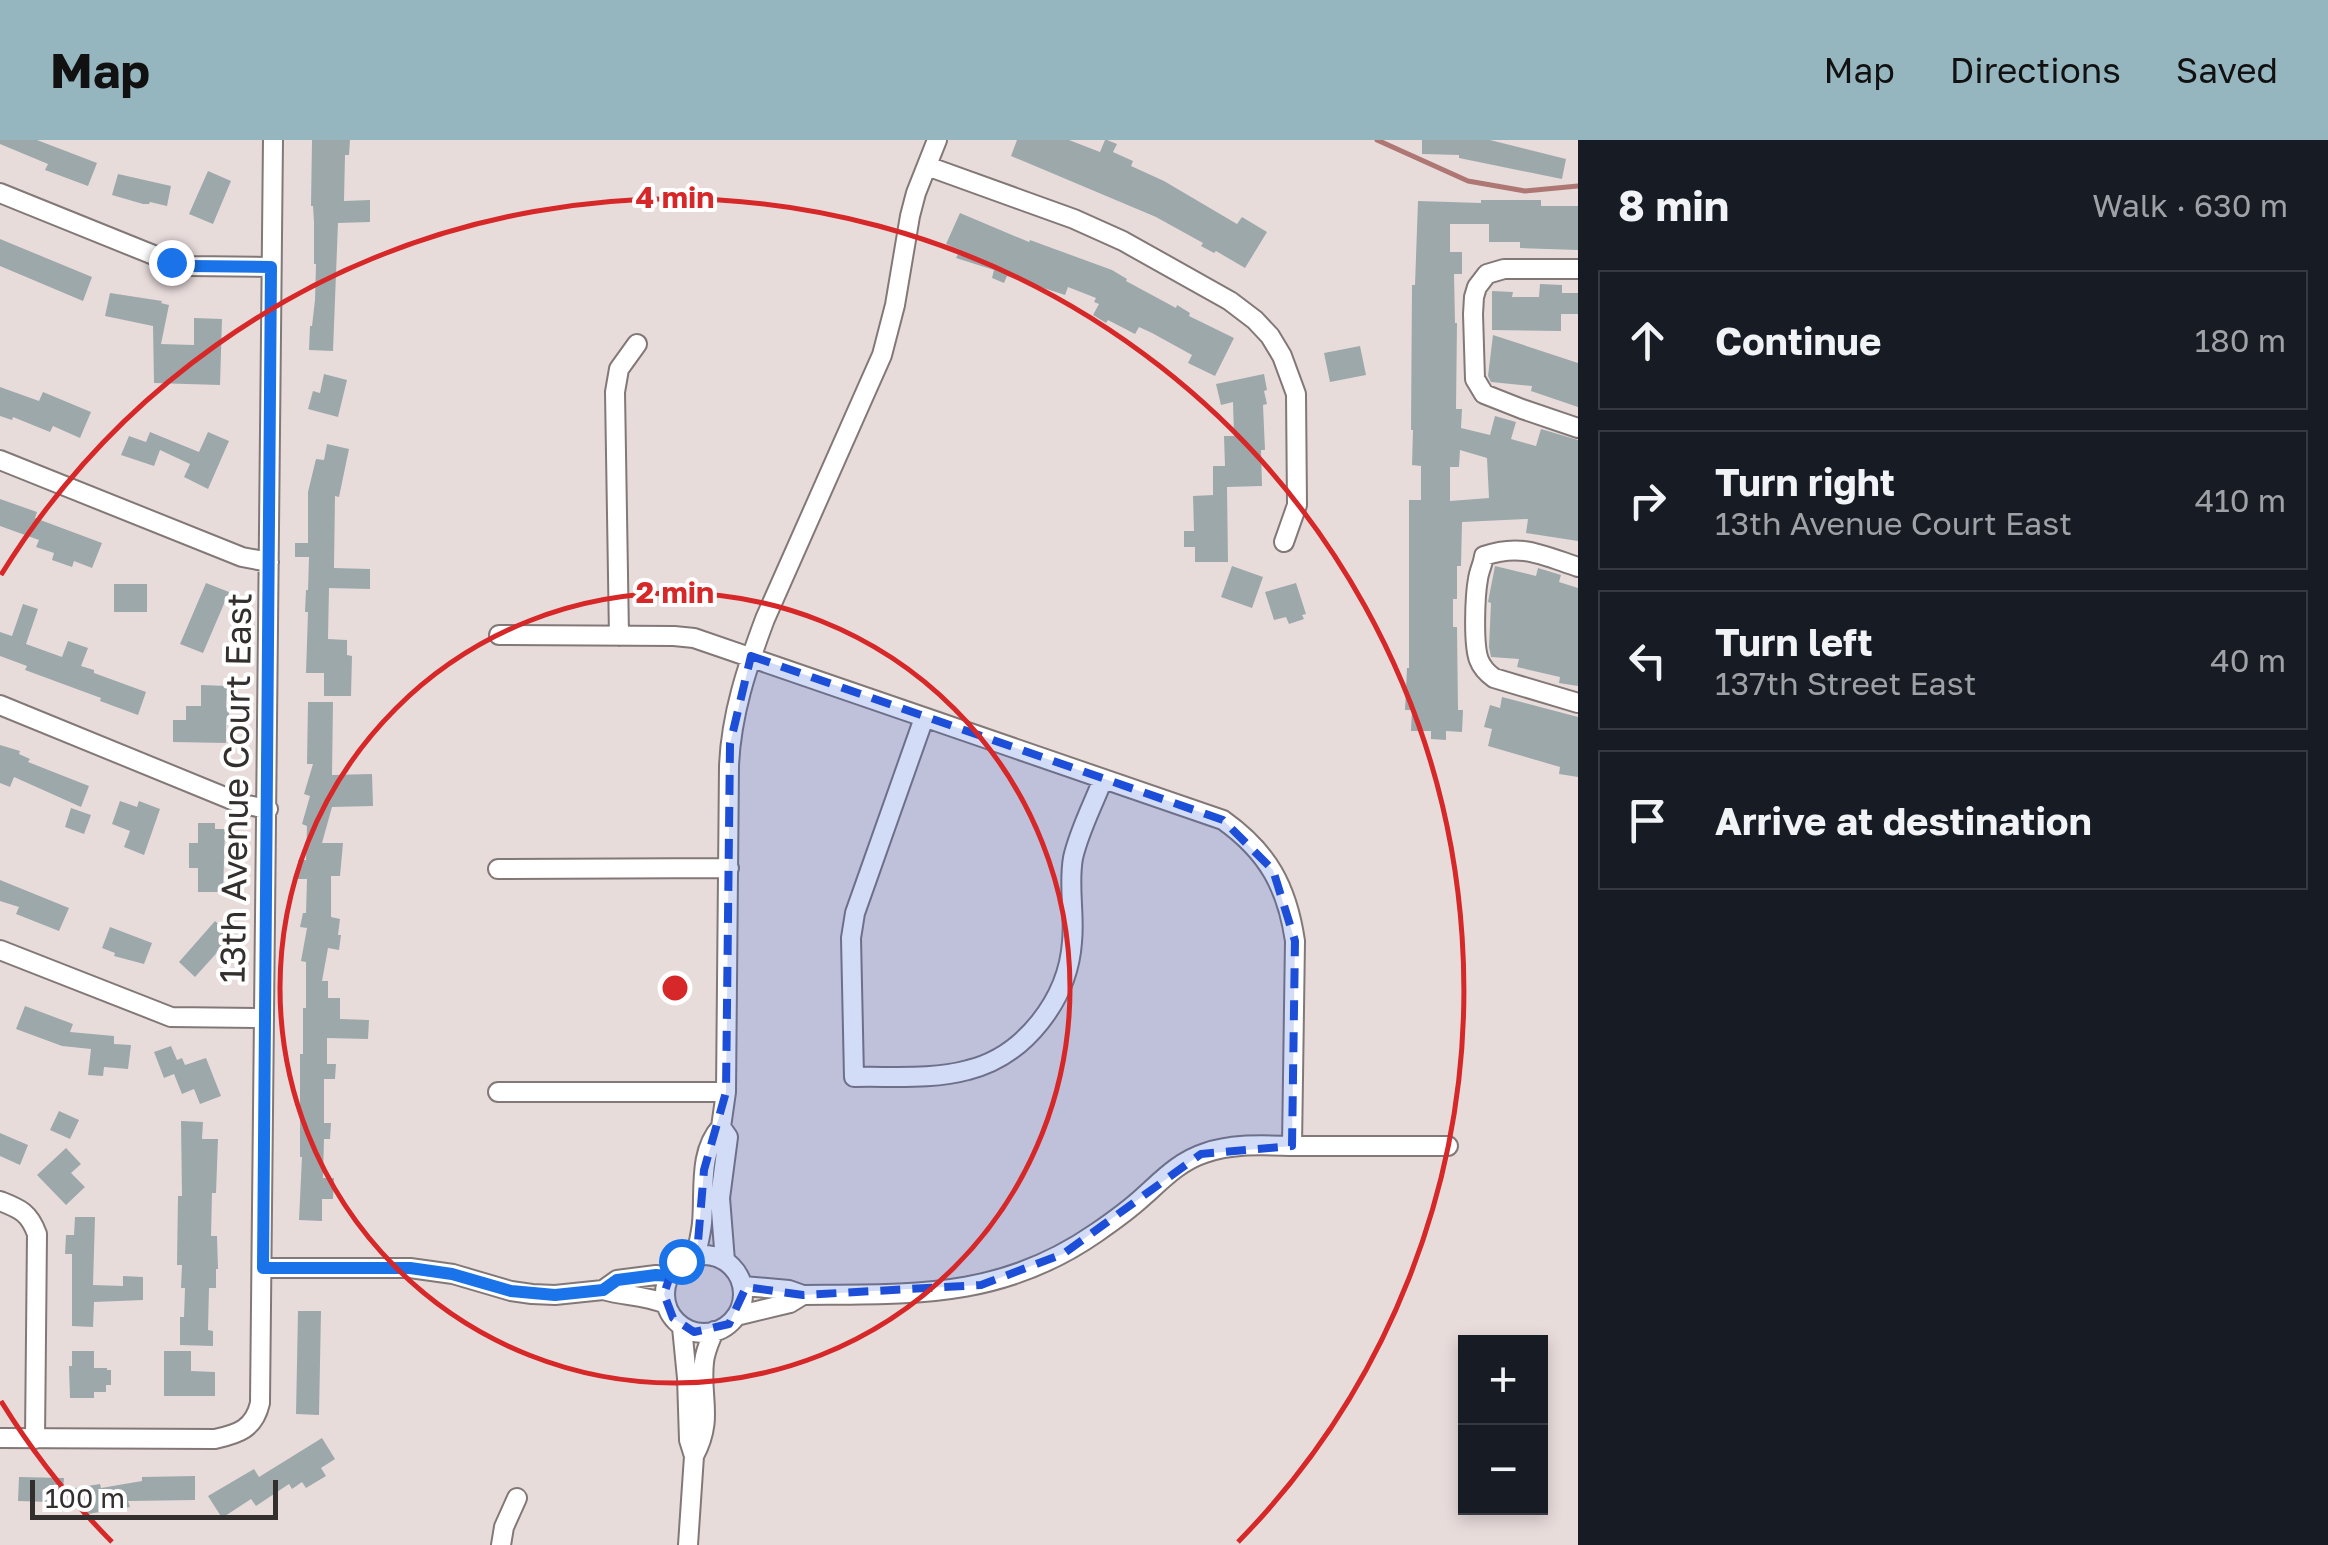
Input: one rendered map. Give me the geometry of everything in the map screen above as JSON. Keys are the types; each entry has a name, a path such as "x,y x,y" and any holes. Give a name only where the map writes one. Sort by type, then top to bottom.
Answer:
{"street":[{"name":"13th Avenue Court East","path":"35,1438 215,1439 243,1431 258,1415 263,1268 273,140"},
{"path":"696,1256 704,1170 714,1135 722,1127 726,1092 730,744 735,714 765,619 882,355 910,216 937,140"},
{"path":"926,166 1074,219 1123,241 1230,301 1255,320 1282,356 1296,394 1297,505 1284,542"},
{"path":"0,193 171,262 190,266 271,267"},
{"path":"1578,269 1504,269 1482,278 1474,297 1475,379 1484,394 1578,428"},
{"path":"620,636 615,392 620,370 637,344"},
{"path":"0,460 242,557 270,562"},
{"path":"1578,566 1519,549 1484,556 1478,576 1476,648 1482,666 1494,678 1578,703"},
{"path":"500,635 694,638 1223,820 1240,832 1273,870 1291,911 1295,941 1292,1146"},
{"path":"0,704 242,804 268,809"},
{"path":"924,718 855,912 850,938 854,1077 968,1070 1008,1053 1042,1020 1069,964 1074,855 1103,779"},
{"path":"498,869 729,868"},
{"path":"0,950 171,1017 264,1018"},
{"path":"498,1092 726,1092"},
{"path":"722,1127 728,1136 720,1198 725,1261 743,1286 736,1316"},
{"path":"743,1286 803,1295 916,1294 981,1286 1038,1267 1076,1246 1116,1219 1166,1174 1201,1154 1226,1147 1448,1146"},
{"path":"0,1201 32,1219 36,1234 35,1438 0,1438"},
{"path":"725,1261 705,1254 696,1256 681,1261 669,1276 664,1294 666,1304 682,1326 708,1333 736,1316 790,1303 803,1295"},
{"path":"263,1268 434,1270 511,1291 555,1295 603,1290 666,1304"},
{"path":"603,1290 617,1280 669,1276"},
{"path":"682,1326 689,1440 694,1456 688,1545"},
{"path":"694,1456 704,1428 704,1366 714,1331"},
{"path":"501,1545 517,1498"}],"highlighted area":[{"path":"751,656 1223,820 1273,870 1295,941 1292,1146 1201,1154 1063,1254 981,1285 803,1295 746,1287 729,1324 694,1332 673,1318 664,1294 672,1270 697,1254 704,1170 726,1092 730,744"}],"building":[{"path":"0,140 37,140 97,163 88,186 45,170 48,164 0,144"},
{"path":"312,140 350,140 349,155 345,155 344,201 370,200 370,222 338,223 333,351 309,350 316,264 311,206"},
{"path":"1017,140 1069,140 1100,152 1107,140 1117,144 1113,152 1133,161 1131,166 1237,224 1242,217 1267,232 1245,268 1156,217 1011,156"},
{"path":"1422,140 1490,140 1566,159 1562,179 1459,155 1422,154"},
{"path":"208,171 231,181 213,224 189,214"},
{"path":"118,174 171,186 167,206 112,195"},
{"path":"1541,200 1541,206 1578,206 1578,250 1520,248 1520,242 1489,242 1489,224 1450,224 1450,252 1462,252 1462,274 1454,274 1456,409 1462,409 1461,428 1490,435 1495,416 1516,422 1511,439 1536,446 1541,429 1578,440 1578,541 1526,533 1528,519 1462,522 1453,627 1457,627 1462,732 1446,731 1446,740 1431,739 1431,731 1411,731 1412,710 1405,710 1409,668 1409,500 1421,500 1421,466 1412,465 1411,430 1412,285 1418,201","holes":["1460,450 1487,458 1489,498 1450,501 1450,467 1459,467"]},
{"path":"960,213 1112,270 1234,338 1215,376 1188,363 1192,355 1152,333 1139,327 1135,334 1093,315 1099,304 1094,302 1096,298 1068,287 1065,295 1007,276 1004,283 992,278 994,270 956,258 960,250 946,244"},
{"path":"0,239 92,277 83,301 0,266"},
{"path":"1540,284 1562,285 1562,293 1578,293 1578,314 1561,314 1561,331 1492,330 1492,291 1513,292 1512,297 1539,297"},
{"path":"110,293 169,305 161,344 194,345 194,318 222,319 220,385 154,383 153,326 105,316"},
{"path":"1493,335 1578,363 1578,407 1531,391 1532,386 1491,382 1488,376"},
{"path":"1360,346 1366,375 1330,382 1324,353"},
{"path":"324,374 347,380 338,417 308,409 313,391 320,393"},
{"path":"1264,374 1267,404 1263,405 1262,486 1227,487 1228,562 1195,562 1195,547 1184,547 1184,531 1194,531 1193,496 1213,495 1213,466 1225,466 1224,436 1234,436 1233,402 1221,405 1216,384"},
{"path":"0,387 39,401 43,392 91,412 80,438 53,426 50,432 13,417 12,420 0,416"},
{"path":"150,432 199,452 208,432 229,441 208,489 184,477 190,464 160,450 154,466 121,455 129,436 146,442"},
{"path":"327,444 349,449 339,497 335,496 334,568 370,569 370,589 329,588 328,639 347,640 347,655 352,656 351,696 324,696 324,673 306,673 309,557 295,557 295,543 308,543 308,492 316,459 324,460"},
{"path":"0,499 37,512 35,518 102,543 92,568 74,561 72,567 52,560 54,553 36,547 39,540 0,526"},
{"path":"1232,566 1263,577 1252,608 1221,597"},
{"path":"1495,566 1536,576 1538,568 1561,575 1559,582 1578,588 1578,686 1559,683 1560,677 1517,667 1519,659 1491,657 1488,602"},
{"path":"206,583 229,592 203,653 180,644"},
{"path":"1296,583 1306,614 1302,615 1304,619 1289,624 1286,617 1274,620 1265,592"},
{"path":"114,584 147,584 147,612 114,612"},
{"path":"23,604 38,609 26,644 62,657 68,641 88,648 81,666 146,692 138,715 25,670 27,666 0,656 0,632 12,636"},
{"path":"201,685 227,686 226,743 173,742 173,720 186,720 186,706 201,706"},
{"path":"1502,697 1578,717 1578,777 1559,774 1560,767 1488,746 1492,729 1484,727 1490,705 1500,708"},
{"path":"308,702 333,702 332,775 372,774 373,806 332,807 322,843 343,843 340,876 331,876 331,917 340,919 339,950 328,948 322,981 328,981 328,998 340,998 340,1019 369,1020 368,1039 327,1038 327,1064 336,1064 335,1079 324,1079 324,1123 331,1123 330,1139 324,1139 323,1178 334,1178 333,1199 322,1199 322,1221 299,1220 300,1054 306,1008 306,962 301,961 307,928 300,927 306,913 307,879 298,879 298,860 306,860 307,826 302,824 310,796 304,794 313,764 307,764"},
{"path":"0,745 20,751 30,759 28,762 89,786 81,807 14,777 10,787 0,783"},
{"path":"120,801 137,807 139,801 160,809 144,855 124,847 130,831 112,824"},
{"path":"71,808 91,815 84,834 65,827"},
{"path":"198,823 215,823 215,829 225,829 223,892 198,892 198,868 189,868 189,843 198,843"},
{"path":"0,880 69,908 59,931 16,914 19,907 0,901"},
{"path":"215,921 232,936 195,977 179,962"},
{"path":"110,927 152,943 144,964 114,956 115,953 102,948"},
{"path":"25,1006 73,1024 70,1032 114,1036 114,1044 131,1045 128,1069 104,1067 103,1076 88,1075 91,1049 62,1046 16,1029"},
{"path":"171,1046 177,1060 182,1058 185,1065 206,1058 221,1096 200,1104 194,1089 182,1094 174,1074 164,1078 154,1052"},
{"path":"59,1111 79,1120 70,1139 50,1130"},
{"path":"181,1121 203,1122 202,1139 218,1139 211,1236 217,1236 218,1269 216,1288 209,1288 208,1330 213,1331 213,1346 180,1345 185,1288 181,1288 182,1265 177,1265 178,1196 182,1196"},
{"path":"0,1133 28,1145 20,1165 0,1156"},
{"path":"66,1148 81,1164 71,1173 85,1187 66,1205 37,1175"},
{"path":"75,1217 95,1217 93,1285 123,1286 123,1276 143,1277 143,1300 94,1302 93,1327 72,1326 72,1254 65,1254 66,1235 74,1235"},
{"path":"298,1311 321,1311 319,1415 296,1414"},
{"path":"72,1351 94,1351 94,1368 111,1370 111,1385 106,1385 106,1392 94,1392 94,1398 70,1398"},
{"path":"164,1351 191,1351 191,1371 215,1372 215,1396 164,1396"},
{"path":"322,1438 335,1459 321,1468 326,1476 306,1488 302,1482 292,1489 289,1484 256,1506 251,1499 222,1518 208,1496 254,1469 259,1477"},
{"path":"195,1476 195,1500 128,1501 130,1507 82,1515 80,1503 18,1501 19,1477 64,1478 63,1490 100,1484 101,1488 142,1481 142,1477"}],"waterway":[{"path":"1377,140 1468,181 1525,191 1578,186"}],"route":[{"path":"171,262 190,266 271,267 263,1268 434,1270 511,1291 555,1295 603,1290 617,1280 669,1276 681,1261"}]}
